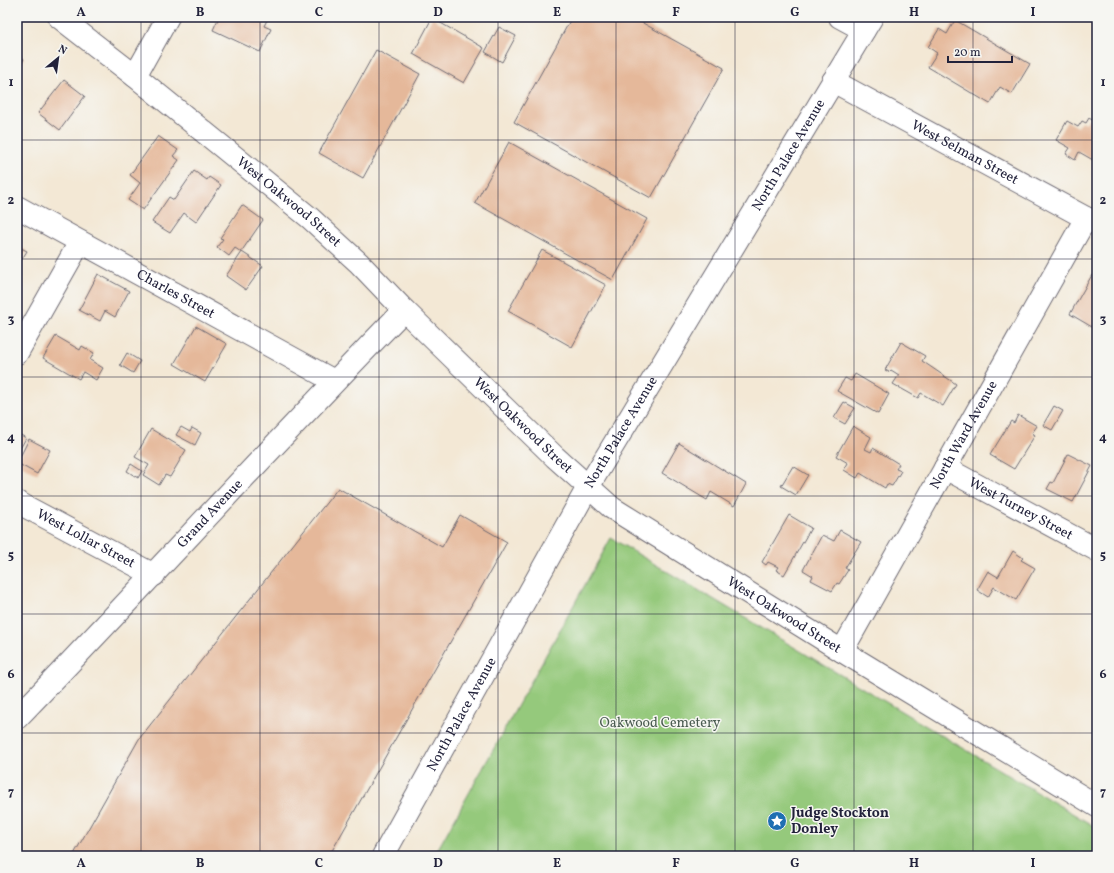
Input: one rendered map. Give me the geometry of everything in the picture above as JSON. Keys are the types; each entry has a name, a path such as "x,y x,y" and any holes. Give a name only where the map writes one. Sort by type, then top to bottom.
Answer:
{"street":[{"name":"West Oakwood Street","path":"58,17 135,76 310,218 359,263 404,310 588,487 612,508 842,651 1097,806"},
{"path":"135,76 168,17"},
{"path":"840,17 868,24"},
{"name":"North Palace Avenue","path":"383,856 588,487 868,24"},
{"name":"West Selman Street","path":"833,81 1092,221"},
{"name":"Charles Street","path":"17,207 334,381"},
{"name":"North Ward Avenue","path":"842,651 945,468 1092,221"},
{"path":"17,353 80,242"},
{"name":"Grand Avenue","path":"17,718 154,575 334,381 404,310"},
{"name":"West Turney Street","path":"945,468 1097,550"},
{"name":"West Lollar Street","path":"17,502 154,575"}],"green space":[{"name":"Oakwood Cemetery","path":"611,538 1097,828 1097,856 434,856"}],"building":[{"path":"219,17 268,18 264,26 271,29 260,52 213,30"},
{"path":"572,17 632,17 724,68 651,198 514,122"},
{"path":"432,18 484,48 464,83 413,54"},
{"path":"955,20 1030,64 1012,94 1000,87 990,104 928,67 937,53 928,47 939,29 947,34"},
{"path":"499,27 516,36 502,62 485,52"},
{"path":"376,50 420,74 363,178 319,153"},
{"path":"17,54 24,59 17,70"},
{"path":"64,80 85,96 60,130 38,113"},
{"path":"1089,118 1097,123 1097,153 1093,160 1079,152 1075,160 1066,154 1070,148 1056,140 1067,121 1078,127 1082,121 1086,123"},
{"path":"158,136 178,150 173,156 179,160 143,210 128,200 140,183 130,175"},
{"path":"509,142 647,219 613,280 475,203"},
{"path":"194,171 207,180 209,177 221,185 196,222 184,213 170,233 152,222 169,197 174,200"},
{"path":"242,205 263,220 241,252 235,248 229,256 217,247 223,239 220,238"},
{"path":"17,246 27,251 17,267"},
{"path":"542,250 606,285 572,347 508,311"},
{"path":"242,252 263,266 246,290 226,276"},
{"path":"98,274 129,291 115,317 105,311 100,321 79,310"},
{"path":"1092,275 1097,278 1097,330 1070,314"},
{"path":"196,326 227,344 205,382 174,364"},
{"path":"56,336 80,350 82,346 94,353 90,360 103,368 96,380 83,372 79,379 43,358"},
{"path":"901,342 925,356 922,361 956,384 943,406 921,393 918,398 893,384 899,375 891,370 889,372 885,370"},
{"path":"127,353 140,361 133,373 120,365"},
{"path":"855,374 889,394 878,414 837,391 845,378 851,381"},
{"path":"844,402 855,408 845,424 834,418"},
{"path":"1054,406 1063,411 1052,430 1043,425"},
{"path":"1018,415 1037,426 1032,433 1035,435 1014,469 990,455 1011,421 1014,423"},
{"path":"853,426 871,437 865,449 871,452 873,448 899,464 896,469 901,471 892,486 887,484 885,488 860,473 857,478 844,470 848,463 836,456"},
{"path":"181,427 190,432 192,428 201,433 195,445 176,435"},
{"path":"151,429 186,450 170,477 165,475 159,485 143,475 149,465 135,457"},
{"path":"17,433 26,438 17,454"},
{"path":"29,439 50,450 37,474 17,463"},
{"path":"679,443 746,484 734,506 711,492 707,500 662,473"},
{"path":"1068,454 1092,466 1073,502 1047,489 1051,482 1053,483"},
{"path":"131,464 142,471 138,478 127,471"},
{"path":"793,466 808,475 796,495 781,486"},
{"path":"338,488 442,547 460,515 507,542 329,856 73,856 139,739"},
{"path":"789,515 811,528 784,575 776,570 778,567 768,562 766,565 762,562"},
{"path":"840,530 861,542 845,568 848,570 839,584 837,583 832,591 811,580 813,576 803,570 822,535 834,541"},
{"path":"1013,551 1023,558 1021,560 1035,568 1016,600 994,587 988,597 977,590 988,571 998,577"}],"place":[{"name":"Judge Stockton Donley","path":"777,821"}]}
